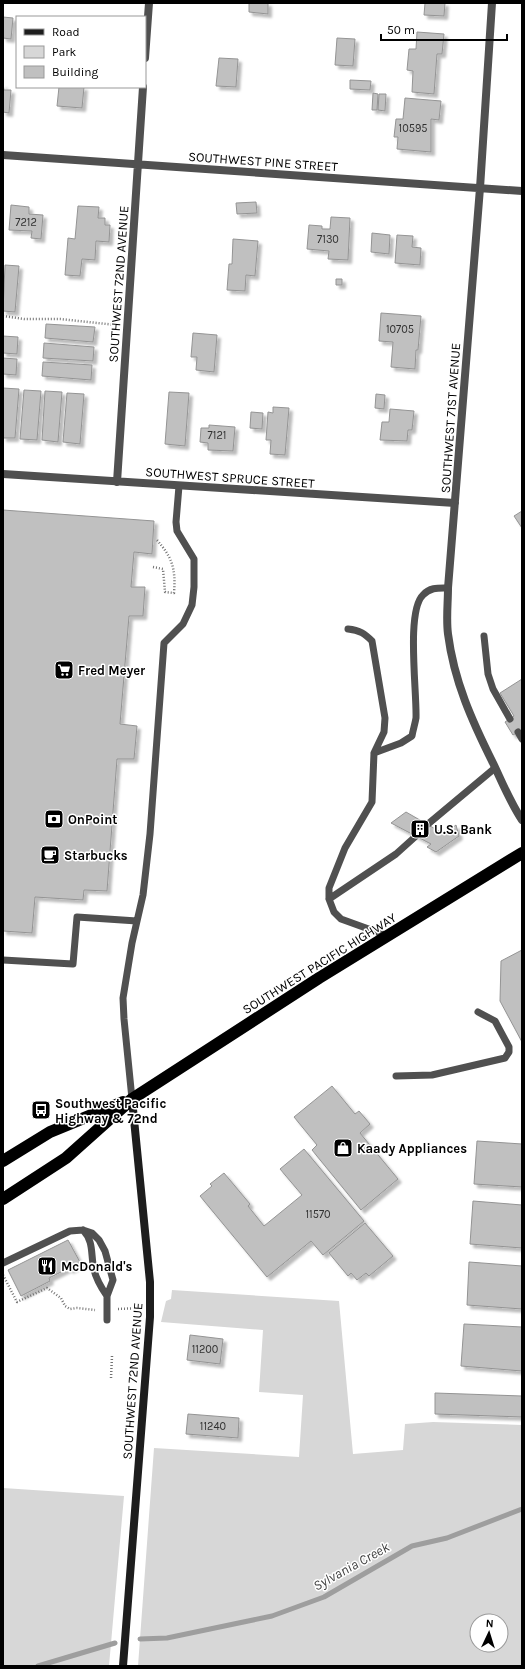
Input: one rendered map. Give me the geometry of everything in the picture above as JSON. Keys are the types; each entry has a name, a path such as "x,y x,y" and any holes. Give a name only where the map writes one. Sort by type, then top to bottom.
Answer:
{"highway":[{"name":"SOUTHWEST PACIFIC HIGHWAY","path":"3,1199 66,1158 132,1099 388,936 522,853"},
{"name":"SOUTHWEST PACIFIC HIGHWAY","path":"3,1161 50,1132 132,1099"}],"main road":[{"name":"SOUTHWEST 72ND AVENUE","path":"123,1666 150,1308 150,1282 146,1230 132,1099"}],"street":[{"path":"146,44 149,3"},
{"name":"SOUTHWEST 71ST AVENUE","path":"492,3 480,188 448,588 448,633 454,670 474,726 522,820"},
{"name":"SOUTHWEST 72ND AVENUE","path":"117,482 143,88"},
{"name":"SOUTHWEST PINE STREET","path":"3,155 522,191"},
{"name":"SOUTHWEST SPRUCE STREET","path":"3,474 455,503"}],"lane":[{"path":"132,1099 123,998 128,962 143,895 150,834 164,643 183,624 192,605 194,587 194,560 177,531 176,522 179,486"},
{"path":"374,753 401,743 412,736 416,719 414,628 418,602 422,595 428,590 434,588 448,588"},
{"path":"348,629 358,630 372,642 385,718 384,732 374,753 372,802 345,848 329,888 329,899 334,912 341,919 388,936"},
{"path":"484,636 488,674 493,690 510,719"},
{"path":"428,824 495,768"},
{"path":"329,899 396,854 416,836"},
{"path":"3,960 73,964 76,918 137,921"},
{"path":"396,1076 432,1075 505,1058 509,1052 509,1047 495,1020 478,1012"},
{"path":"84,1230 89,1237 93,1266 99,1285 107,1296"},
{"path":"3,1263 70,1231 84,1230 92,1233 99,1240 110,1262 113,1280 107,1296 107,1320"}],"path":[{"path":"3,316 29,319 60,319 127,326"},
{"path":"153,567 163,569 165,592 174,593 174,572 172,561 156,539"},
{"path":"3,1274 17,1302 47,1288 61,1298 65,1306 70,1309 77,1308 89,1311 150,1308"},
{"path":"111,1378 112,1356"}],"green space":[{"path":"172,1290 339,1301 353,1454 403,1450 405,1424 433,1422 522,1425 522,1666 138,1666 154,1448 299,1457 303,1395 259,1392 263,1330 161,1322 166,1301 171,1299"},
{"path":"3,1488 124,1496 109,1666 3,1666"}],"building":[{"path":"249,3 268,3 268,14 249,12"},
{"path":"425,3 445,3 444,16 424,15"},
{"path":"3,17 13,18 11,39 3,38"},
{"path":"417,32 444,34 442,54 437,54 434,94 412,92 413,71 407,70 409,49 416,49"},
{"path":"337,38 355,39 353,66 335,65"},
{"path":"219,58 238,59 236,87 216,86"},
{"path":"350,80 371,81 370,90 350,89"},
{"path":"3,84 4,90 11,90 9,113 3,112"},
{"path":"59,88 84,88 82,108 57,106"},
{"path":"373,93 378,94 377,110 372,110"},
{"path":"379,94 386,94 385,111 378,110"},
{"path":"405,98 441,101 439,120 431,119 431,152 397,149 398,137 394,137 396,119 403,119"},
{"path":"256,202 257,213 237,214 236,203"},
{"path":"11,205 29,207 29,214 43,215 41,239 31,238 32,231 9,230"},
{"path":"78,206 99,207 98,218 105,218 105,225 110,225 109,242 96,241 95,260 82,259 80,276 65,275 68,238 75,239"},
{"path":"331,217 350,218 348,260 328,259 329,251 307,249 309,225 322,226 322,229 330,229"},
{"path":"372,233 390,235 389,254 371,252"},
{"path":"397,235 413,236 412,247 421,248 420,265 395,263"},
{"path":"233,239 258,241 255,276 246,275 245,291 227,290 229,264 232,264"},
{"path":"5,265 19,266 15,312 3,311"},
{"path":"336,279 342,279 342,285 336,285"},
{"path":"381,313 421,316 415,369 391,367 393,342 379,341"},
{"path":"46,324 95,327 93,342 45,338"},
{"path":"193,333 217,335 214,372 196,370 197,357 191,357"},
{"path":"3,336 18,337 17,354 3,353"},
{"path":"44,343 94,347 93,361 43,358"},
{"path":"3,358 17,359 16,375 3,374"},
{"path":"43,362 92,365 91,380 42,376"},
{"path":"3,388 19,389 15,438 3,438"},
{"path":"24,390 41,391 37,440 20,439"},
{"path":"45,391 62,392 58,442 42,440"},
{"path":"169,392 189,393 185,446 165,444"},
{"path":"67,393 84,394 80,444 63,442"},
{"path":"376,394 385,395 384,409 375,408"},
{"path":"273,407 289,408 285,455 270,454 271,440 266,440 268,412 273,413"},
{"path":"390,409 414,411 412,430 408,430 407,441 380,440 382,422 389,422"},
{"path":"251,412 263,413 262,429 250,428"},
{"path":"209,425 235,427 233,451 208,450 208,443 200,442 201,428 209,428"},
{"name":"Fred Meyer","path":"3,510 154,521 152,554 134,552 131,587 145,587 143,616 129,616 120,724 137,726 134,759 117,759 107,891 84,890 83,900 35,897 32,933 3,931"},
{"path":"522,511 522,528 514,516"},
{"path":"522,679 522,730 513,735 505,722 514,716 500,693"},
{"name":"U.S. Bank","path":"406,812 444,834 456,825 459,836 436,852 427,847 431,844 391,823"},
{"path":"522,950 522,1042 500,1001 501,961"},
{"name":"Kaady Appliances","path":"332,1086 355,1114 359,1111 370,1124 360,1133 398,1179 361,1210 312,1150 317,1145 294,1117"},
{"path":"477,1141 522,1144 522,1187 474,1184"},
{"path":"304,1149 364,1221 323,1255 311,1241 267,1277 200,1196 212,1186 210,1184 224,1173 250,1204 248,1206 264,1226 302,1195 280,1169"},
{"path":"473,1201 522,1205 522,1248 470,1244"},
{"path":"365,1223 393,1256 369,1276 366,1273 357,1280 351,1273 348,1276 329,1253"},
{"name":"McDonald's","path":"68,1240 81,1264 49,1278 50,1281 21,1296 8,1270"},
{"path":"469,1262 522,1266 522,1309 467,1305"},
{"path":"464,1324 522,1327 522,1371 461,1366"},
{"path":"190,1335 223,1339 220,1364 187,1360"},
{"path":"435,1393 522,1396 522,1417 435,1414"},
{"path":"188,1414 239,1418 238,1438 186,1434"}],"waterway":[{"name":"Sylvania Creek","path":"140,1639 167,1638 272,1616 324,1597 412,1546 447,1538 522,1509"},
{"name":"Sylvania Creek","path":"38,1666 115,1643"}],"place":[{"name":"Fred Meyer","path":"64,670"},
{"name":"OnPoint","path":"54,819"},
{"name":"U.S. Bank","path":"420,829"},
{"name":"Starbucks","path":"50,855"},
{"name":"Southwest Pacific Highway & 72nd","path":"41,1110"},
{"name":"Kaady Appliances","path":"343,1148"},
{"name":"McDonald's","path":"47,1266"}]}
